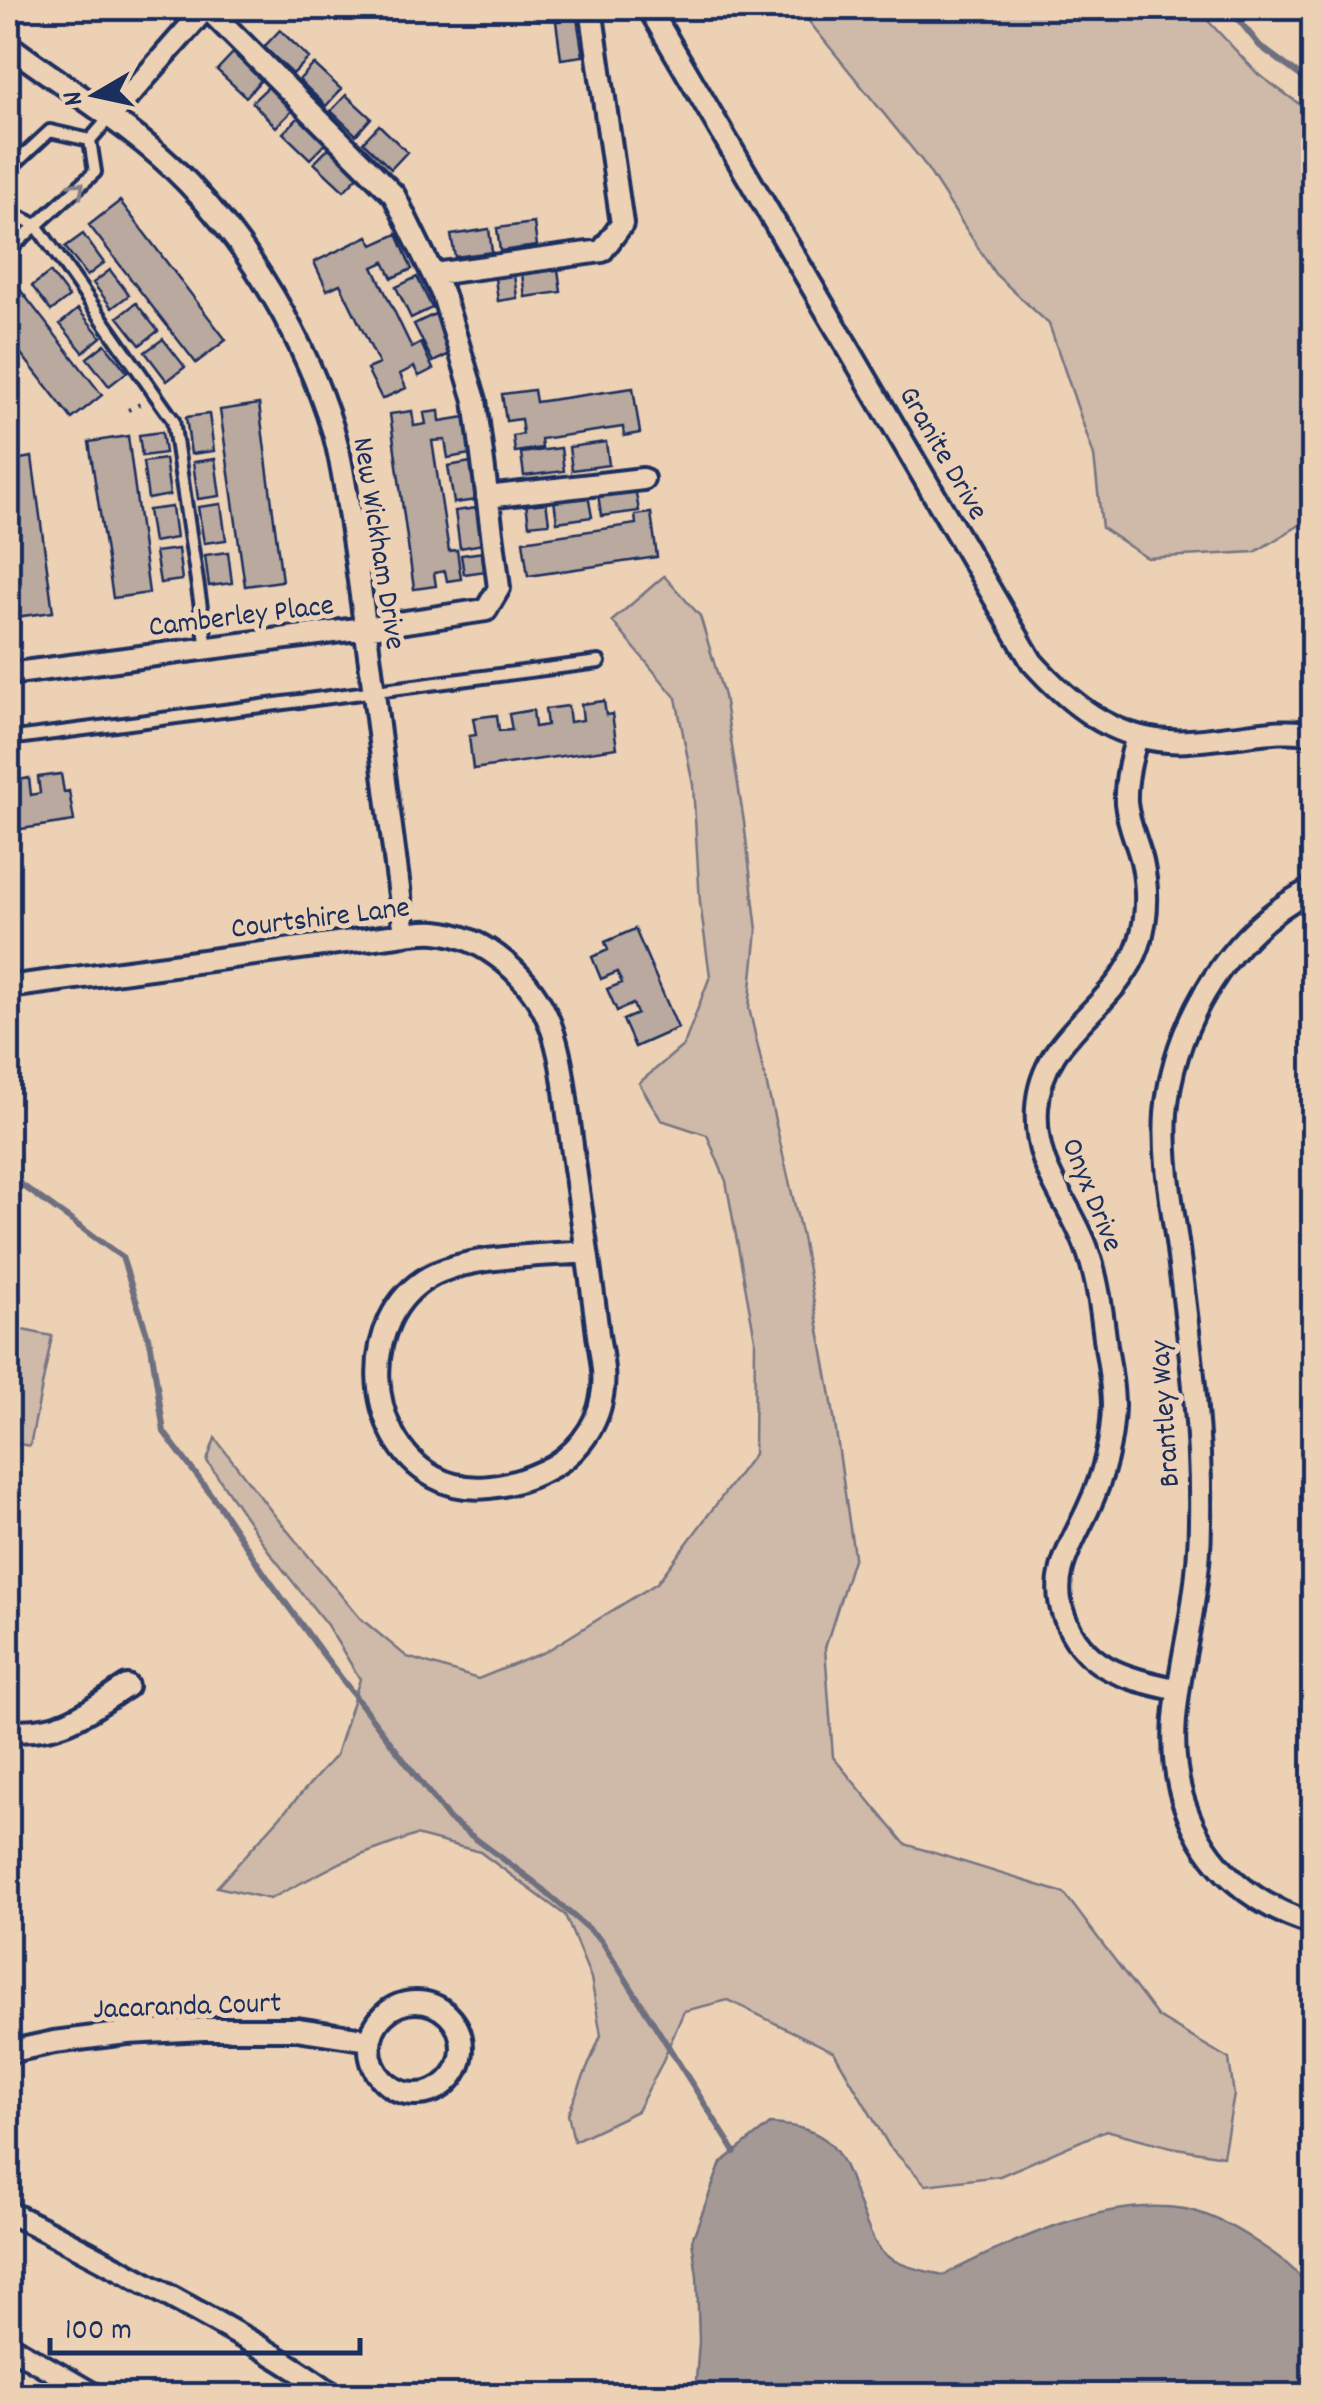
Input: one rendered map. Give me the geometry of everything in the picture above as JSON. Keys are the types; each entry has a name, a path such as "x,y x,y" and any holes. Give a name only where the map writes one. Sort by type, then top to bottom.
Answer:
{"street":[{"path":"110,117 206,8"},
{"name":"Camberley Place","path":"8,674 486,610 498,588 475,400 434,274 394,195 206,8"},
{"path":"434,274 602,252 622,224 591,8"},
{"name":"Granite Drive","path":"648,8 1032,662 1074,705 1093,718 1137,736 1165,742 1278,732 1314,734"},
{"name":"New Wickham Drive","path":"8,44 146,143 212,210 254,266 288,324 322,400 334,432 353,536 405,934"},
{"path":"487,498 643,479"},
{"name":"Onyx Drive","path":"1137,736 1126,782 1126,803 1146,883 1144,929 1126,970 1056,1052 1040,1089 1038,1137 1049,1177 1074,1221 1093,1268 1113,1406 1106,1457 1098,1482 1063,1561 1063,1614 1078,1643 1099,1665 1123,1677 1178,1690"},
{"name":"Brantley Way","path":"1314,888 1268,918 1212,978 1189,1021 1174,1068 1166,1114 1167,1163 1200,1457 1194,1600 1173,1728 1175,1766 1184,1805 1198,1837 1219,1867 1246,1892 1278,1911 1314,1924"},
{"name":"Courtshire Lane","path":"8,987 436,932 464,938 514,970 536,996 550,1025 561,1067 587,1252 602,1360 603,1394 594,1423 578,1448 553,1467 523,1481 496,1487 464,1487 434,1476 411,1459 394,1436 379,1389 381,1339 404,1297 428,1278 453,1268 492,1260 587,1252"},
{"path":"8,1730 43,1730 68,1723 127,1686"},
{"path":"425,2002 450,2016 458,2028 462,2059 456,2074 431,2093 400,2092 376,2072 370,2040 375,2026 396,2006 425,2002"},
{"name":"Jacaranda Court","path":"8,2052 127,2033 204,2029 297,2029 370,2040"},
{"path":"8,2212 62,2237 212,2320 302,2372 335,2396"},
{"path":"8,2346 96,2396"}],"lane":[{"path":"8,251 95,172 90,140 110,117"},
{"path":"8,170 50,131 90,140"},
{"path":"8,211 36,226 173,420 207,648"},
{"path":"8,739 598,662"}],"shaded area":[{"path":"798,8 1196,8 1258,74 1313,114 1313,517 1255,552 1147,558 1102,528 1094,456 1049,324 995,274 923,162"},
{"path":"664,576 700,616 724,696 757,930 749,1008 802,1237 831,1396 854,1556 825,1648 833,1757 905,1844 1064,1893 1158,2017 1229,2059 1234,2095 1223,2156 1106,2130 1000,2176 926,2185 889,2146 834,2052 728,2000 684,2011 637,2111 574,2141 568,2114 601,2035 591,1978 565,1915 480,1852 416,1835 342,1862 270,1899 217,1887 336,1755 360,1679 327,1625 270,1553 207,1461 215,1438 360,1618 407,1657 478,1679 545,1652 657,1583 754,1454 755,1339 726,1181 707,1135 661,1120 639,1083 684,1045 710,976 700,903 693,785 676,698 612,621"},
{"path":"8,1327 52,1336 30,1446 8,1442"},
{"path":"770,2124 813,2132 827,2141 844,2165 881,2251 897,2262 929,2272 944,2275 1029,2235 1123,2209 1185,2209 1222,2222 1279,2257 1312,2293 1313,2392 1293,2396 698,2395 697,2276 692,2240 721,2163"}],"building":[{"path":"554,8 576,8 577,12 555,16"},
{"path":"577,18 583,56 561,59 556,21"},
{"path":"280,30 309,58 293,74 264,47"},
{"path":"233,53 261,80 246,97 217,70"},
{"path":"314,64 341,89 326,106 299,80"},
{"path":"268,87 292,111 276,127 252,102"},
{"path":"346,95 371,118 356,135 331,111"},
{"path":"299,117 326,143 310,159 283,133"},
{"path":"379,125 407,152 391,169 363,142"},
{"path":"330,147 359,175 344,191 314,163"},
{"path":"120,201 226,340 196,363 89,225"},
{"path":"534,223 537,246 500,251 497,228"},
{"path":"489,229 492,252 455,257 451,235"},
{"path":"83,234 104,263 87,276 65,247"},
{"path":"397,234 412,269 392,278 384,262 373,267 412,348 421,343 433,369 419,376 414,367 400,374 406,388 382,399 367,369 379,364 340,284 327,290 314,262 368,236 373,245"},
{"path":"558,269 561,292 525,297 522,274"},
{"path":"110,270 129,295 112,308 93,283"},
{"path":"50,272 69,297 51,311 32,286"},
{"path":"514,275 517,298 498,301 495,278"},
{"path":"417,277 432,308 411,318 396,287"},
{"path":"18,287 102,395 72,419 8,337 8,296"},
{"path":"136,303 158,331 140,345 118,317"},
{"path":"78,309 101,337 83,352 60,324"},
{"path":"435,314 454,352 433,362 414,324"},
{"path":"163,339 185,367 167,381 145,352"},
{"path":"105,344 127,372 109,386 87,358"},
{"path":"633,388 640,433 624,436 623,427 541,439 542,448 515,452 513,436 523,434 521,419 506,421 502,394 534,390 536,402"},
{"path":"259,404 282,581 245,586 220,410"},
{"path":"412,411 414,426 426,424 424,413 439,411 440,421 465,417 470,454 448,458 445,440 432,441 449,551 457,550 461,579 447,581 445,571 434,573 436,586 414,589 390,414"},
{"path":"209,414 214,451 191,454 186,417"},
{"path":"162,432 165,453 142,456 139,435"},
{"path":"128,436 149,593 113,598 89,442"},
{"path":"606,442 609,465 572,470 569,447"},
{"path":"561,448 564,471 524,476 521,453"},
{"path":"32,457 53,612 15,617 8,563 8,461"},
{"path":"165,459 170,495 148,499 143,462"},
{"path":"215,459 220,496 198,499 193,462"},
{"path":"471,462 477,500 454,503 448,466"},
{"path":"635,488 639,511 601,516 598,493"},
{"path":"588,495 592,517 557,522 554,500"},
{"path":"546,501 549,523 529,525 526,503"},
{"path":"221,504 226,540 204,543 198,507"},
{"path":"172,507 176,538 153,542 148,510"},
{"path":"477,508 483,544 460,548 455,511"},
{"path":"651,513 657,557 528,576 523,541 636,524 635,515"},
{"path":"178,549 182,580 160,583 155,552"},
{"path":"228,552 232,583 209,586 205,555"},
{"path":"484,552 486,571 464,574 461,555"},
{"path":"604,701 606,715 612,714 617,748 473,769 469,736 476,735 473,718 497,715 499,731 512,730 509,714 533,710 535,727 547,725 545,709 568,706 570,722 583,720 581,704"},
{"path":"61,774 64,792 69,791 74,821 8,831 8,782 29,778 31,795 40,793 38,777"},
{"path":"635,929 678,1028 635,1047 623,1020 637,1014 633,1004 617,1011 607,989 622,983 617,972 601,979 592,957 608,950 605,942"}],"waterway":[{"path":"1229,8 1260,46 1314,86"},
{"path":"8,1175 122,1257 151,1346 164,1432 322,1653 449,1819 534,1882 601,1940 735,2152"}]}
